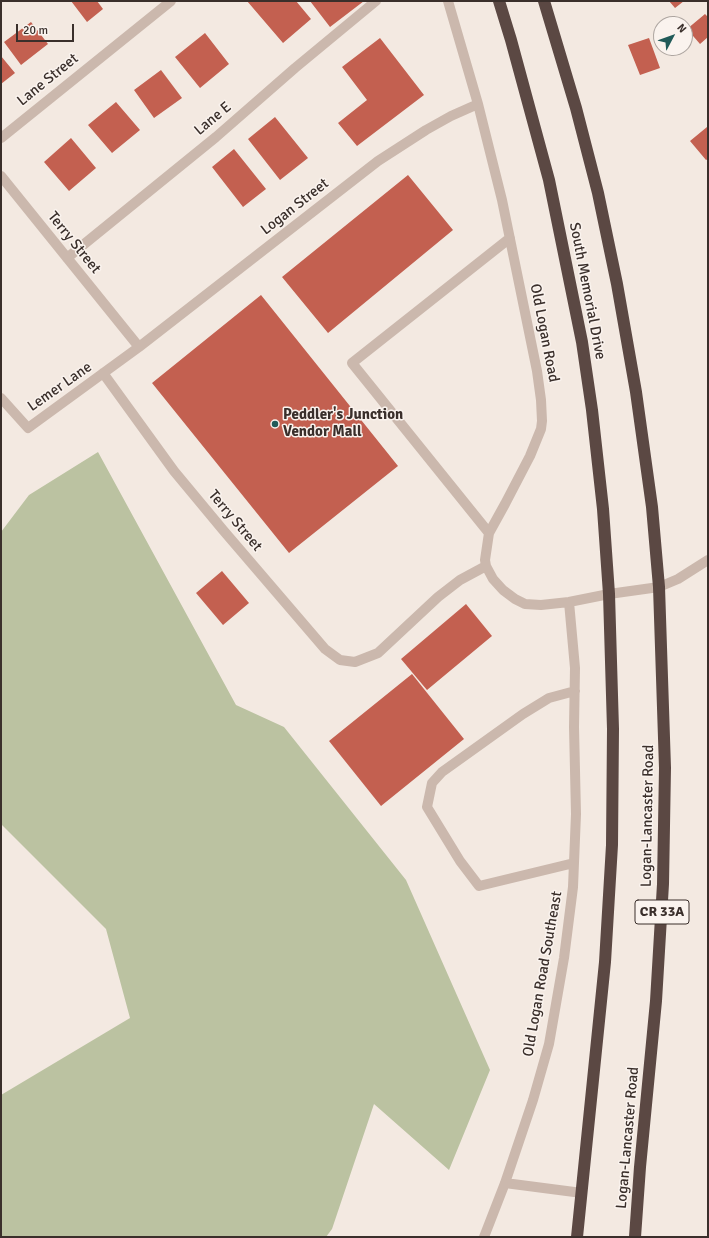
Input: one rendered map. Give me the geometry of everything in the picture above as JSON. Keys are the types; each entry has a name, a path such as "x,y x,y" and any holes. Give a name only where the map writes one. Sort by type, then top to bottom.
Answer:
{"highway":[{"name":"South Memorial Drive","path":"499,1 511,40 548,180 582,342 592,410 603,510 609,594"},
{"name":"South Memorial Drive","path":"544,1 578,116 598,193 617,284 652,507 659,587"},
{"name":"Logan-Lancaster Road","path":"635,1237 656,1001 663,884 665,768 659,587"},
{"path":"577,1237 605,962 612,846 614,729 609,594"}],"street":[{"name":"Lane E","path":"67,258 216,137 295,68 376,1"},
{"name":"Old Logan Road","path":"448,1 478,104 502,200 537,371 541,400 542,421 540,429 530,456 506,504 489,533 485,560 486,566"},
{"name":"Lane Street","path":"1,138 168,2"},
{"name":"Logan Street","path":"103,373 139,347 378,161 426,130 451,116 478,104"},
{"name":"Terry Street","path":"1,176 139,347"},
{"path":"489,533 352,363 510,238"},
{"name":"Lemer Lane","path":"1,398 28,428 103,373 117,393"},
{"name":"Terry Street","path":"117,393 174,471 223,530 325,649 340,660 355,662 378,653 438,597 460,580 486,566"},
{"path":"486,566 493,579 503,590 515,599 525,604 541,605 569,602 609,594 659,587 678,579 708,560"},
{"name":"Old Logan Road Southeast","path":"484,1237 505,1183 533,1100 549,1044 564,958 573,888 576,814 575,668 569,602"},
{"path":"574,863 479,886 460,861 428,807 432,783 442,772 523,714 549,698 575,691"},
{"path":"505,1183 582,1193"}],"green space":[{"path":"98,452 236,705 284,727 406,880 490,1070 449,1170 374,1104 332,1229 326,1237 1,1237 1,1095 130,1018 106,929 1,824 1,532 29,495"}],"building":[{"path":"71,1 97,1 103,9 87,22"},
{"path":"247,1 296,1 311,19 283,43"},
{"path":"310,1 364,1 330,27"},
{"path":"669,1 684,1 675,8"},
{"path":"705,14 708,17 708,37 700,44 693,36 693,24"},
{"path":"31,22 48,44 21,65 4,42"},
{"path":"205,33 229,64 200,88 175,57"},
{"path":"380,38 424,95 357,146 338,123 367,100 342,67"},
{"path":"649,38 653,49 653,56 656,56 660,68 640,75 628,45"},
{"path":"1,56 15,73 1,84"},
{"path":"161,70 182,98 154,118 134,90"},
{"path":"116,102 140,130 112,153 88,125"},
{"path":"275,117 308,158 280,180 248,139"},
{"path":"707,127 708,159 706,160 690,141"},
{"path":"71,138 96,168 69,191 44,162"},
{"path":"234,149 266,189 243,207 212,167"},
{"path":"408,175 453,230 328,333 282,277"},
{"name":"Peddler's Junction Vendor Mall","path":"261,295 398,466 289,553 152,383"},
{"path":"222,571 249,603 223,625 196,593"},
{"path":"466,604 492,636 427,690 401,659"},
{"path":"412,674 464,739 381,806 329,741"}],"place":[{"name":"Peddler's Junction Vendor Mall","path":"275,424"}]}
